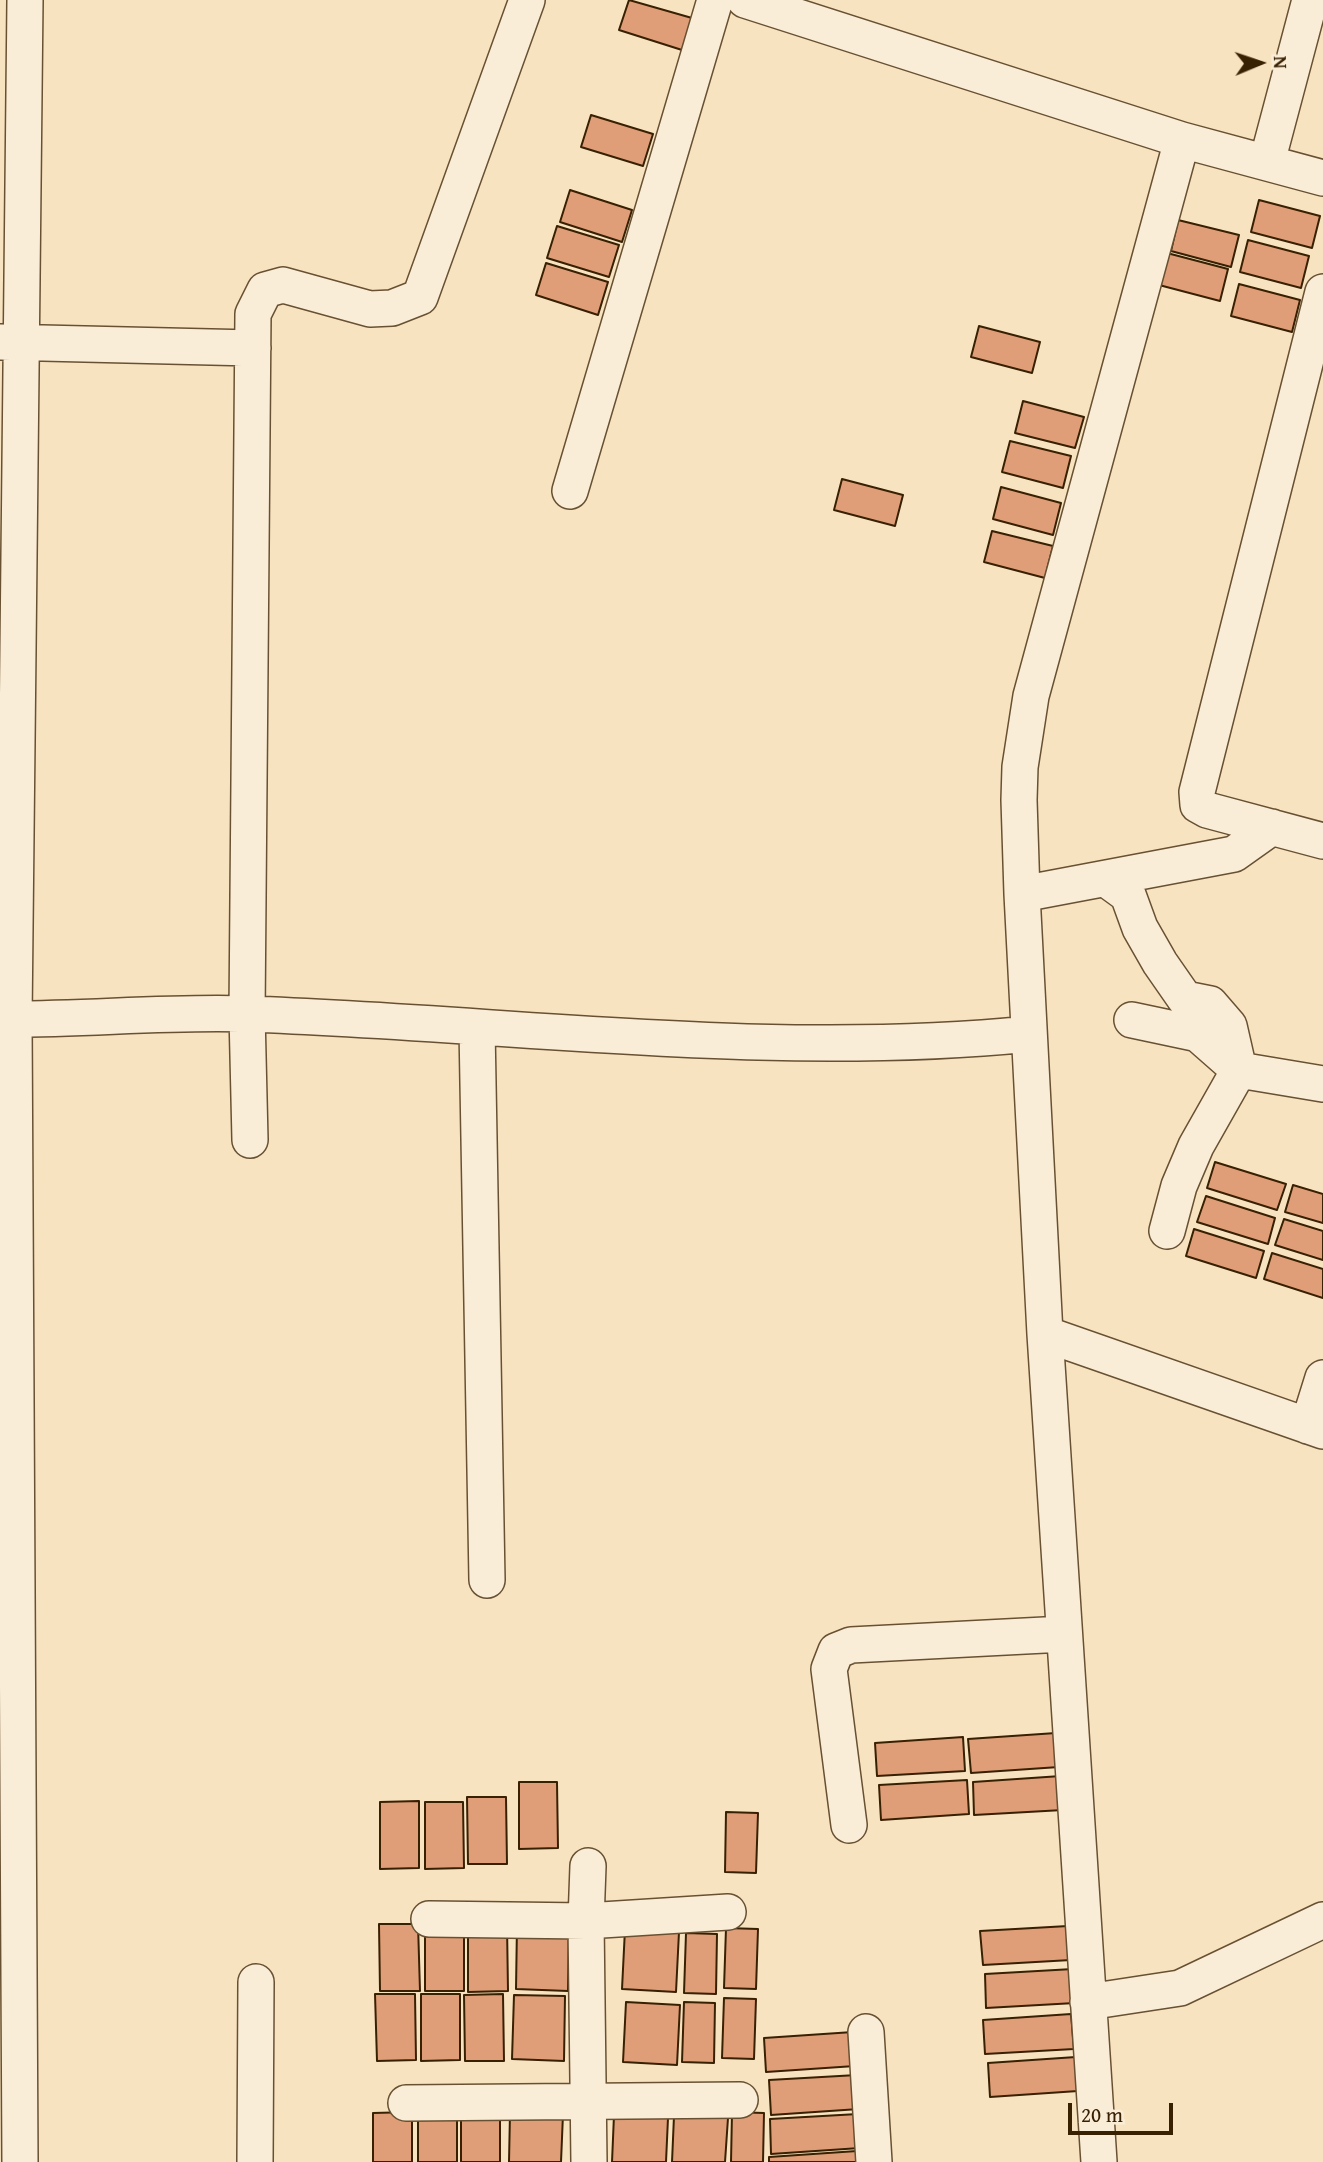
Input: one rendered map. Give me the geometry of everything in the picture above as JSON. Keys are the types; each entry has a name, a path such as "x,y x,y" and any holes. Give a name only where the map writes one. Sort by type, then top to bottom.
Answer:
{"street":[{"path":"20,2162 7,1019 10,342 25,0"},
{"path":"250,1139 247,1014 253,314 265,290 283,285 370,309 392,308 420,297 527,0"},
{"path":"570,491 715,0"},
{"path":"745,0 1182,140 1323,178"},
{"path":"1267,162 1310,0"},
{"path":"1099,2162 1045,1334 1029,1034 1019,800 1020,767 1031,696 1182,140"},
{"path":"1323,292 1197,792 1198,805 1207,810 1323,841"},
{"path":"10,342 253,348"},
{"path":"1023,894 1234,854 1272,827"},
{"path":"1106,879 1128,895 1140,928 1185,999 1210,1004 1229,1026 1239,1070 1196,1146 1179,1186 1167,1231"},
{"path":"7,1019 247,1014 661,1040 954,1041 1029,1034"},
{"path":"1132,1020 1198,1034 1239,1070 1323,1084"},
{"path":"477,1028 486,1580"},
{"path":"1045,1334 1315,1428 1323,1377"},
{"path":"849,1825 829,1669 836,1651 851,1645 1064,1634"},
{"path":"588,1866 586,1920 589,2162"},
{"path":"429,1919 586,1920 727,1912"},
{"path":"1088,2002 1180,1988 1323,1920"},
{"path":"255,2162 256,1982"},
{"path":"866,2032 874,2162"},
{"path":"406,2103 740,2100"}],"building":[{"path":"629,0 692,18 682,50 619,30"},
{"path":"591,115 653,134 643,166 581,147"},
{"path":"570,190 632,210 622,242 560,222"},
{"path":"1259,200 1320,216 1312,248 1251,232"},
{"path":"1178,220 1239,235 1231,267 1171,251"},
{"path":"557,226 619,245 609,277 547,258"},
{"path":"1248,240 1309,256 1301,288 1240,272"},
{"path":"1167,253 1228,269 1220,301 1159,285"},
{"path":"546,263 608,282 598,315 536,295"},
{"path":"1239,284 1300,300 1292,332 1231,316"},
{"path":"979,326 1040,342 1032,373 971,357"},
{"path":"1023,401 1084,417 1075,448 1015,433"},
{"path":"1010,441 1071,456 1063,488 1002,472"},
{"path":"842,479 903,495 895,526 834,510"},
{"path":"1001,487 1061,503 1053,535 993,519"},
{"path":"992,531 1053,546 1045,578 984,562"},
{"path":"1215,1162 1286,1184 1277,1210 1207,1188"},
{"path":"1293,1185 1323,1194 1323,1223 1285,1212"},
{"path":"1206,1196 1275,1218 1268,1244 1197,1222"},
{"path":"1284,1219 1323,1231 1323,1260 1275,1245"},
{"path":"1194,1229 1264,1251 1256,1278 1186,1256"},
{"path":"1272,1253 1323,1269 1323,1298 1264,1279"},
{"path":"1056,1733 1059,1767 971,1773 968,1739"},
{"path":"963,1737 965,1771 877,1776 875,1743"},
{"path":"1061,1776 1063,1810 974,1815 973,1782"},
{"path":"967,1780 969,1814 881,1820 879,1785"},
{"path":"519,1782 557,1782 558,1848 519,1849"},
{"path":"467,1797 506,1797 507,1864 468,1864"},
{"path":"419,1801 419,1868 380,1869 380,1802"},
{"path":"425,1802 463,1802 464,1868 425,1869"},
{"path":"726,1812 758,1813 756,1873 725,1872"},
{"path":"379,1924 418,1924 420,1991 380,1991"},
{"path":"425,1924 464,1924 464,1991 425,1991"},
{"path":"468,1925 507,1925 508,1991 468,1992"},
{"path":"517,1925 569,1926 568,1991 516,1989"},
{"path":"1068,1926 1071,1960 983,1965 980,1931"},
{"path":"726,1928 758,1929 756,1989 724,1988"},
{"path":"625,1929 679,1932 676,1992 622,1989"},
{"path":"686,1933 717,1934 716,1994 684,1993"},
{"path":"1073,1969 1075,2003 986,2008 985,1974"},
{"path":"375,1994 415,1994 416,2060 377,2061"},
{"path":"421,1994 460,1994 460,2060 421,2061"},
{"path":"503,1994 504,2061 465,2061 464,1995"},
{"path":"514,1995 565,1996 564,2061 512,2059"},
{"path":"724,1998 756,1999 754,2059 722,2058"},
{"path":"626,2002 680,2005 677,2065 623,2062"},
{"path":"684,2002 715,2003 714,2063 682,2062"},
{"path":"1071,2014 1074,2049 985,2054 983,2020"},
{"path":"853,2032 855,2066 766,2072 764,2038"},
{"path":"1076,2057 1078,2091 990,2097 988,2063"},
{"path":"857,2075 859,2109 771,2115 769,2080"},
{"path":"412,2112 412,2162 373,2162 373,2113"},
{"path":"457,2112 457,2162 418,2162 418,2113"},
{"path":"732,2112 764,2113 763,2162 731,2162"},
{"path":"461,2113 500,2113 500,2162 461,2162"},
{"path":"510,2113 563,2114 561,2162 509,2162"},
{"path":"858,2114 860,2148 771,2154 770,2119"},
{"path":"614,2115 668,2118 666,2162 612,2162"},
{"path":"674,2116 728,2118 725,2162 672,2162"},
{"path":"857,2151 858,2162 769,2162 769,2157"}]}
